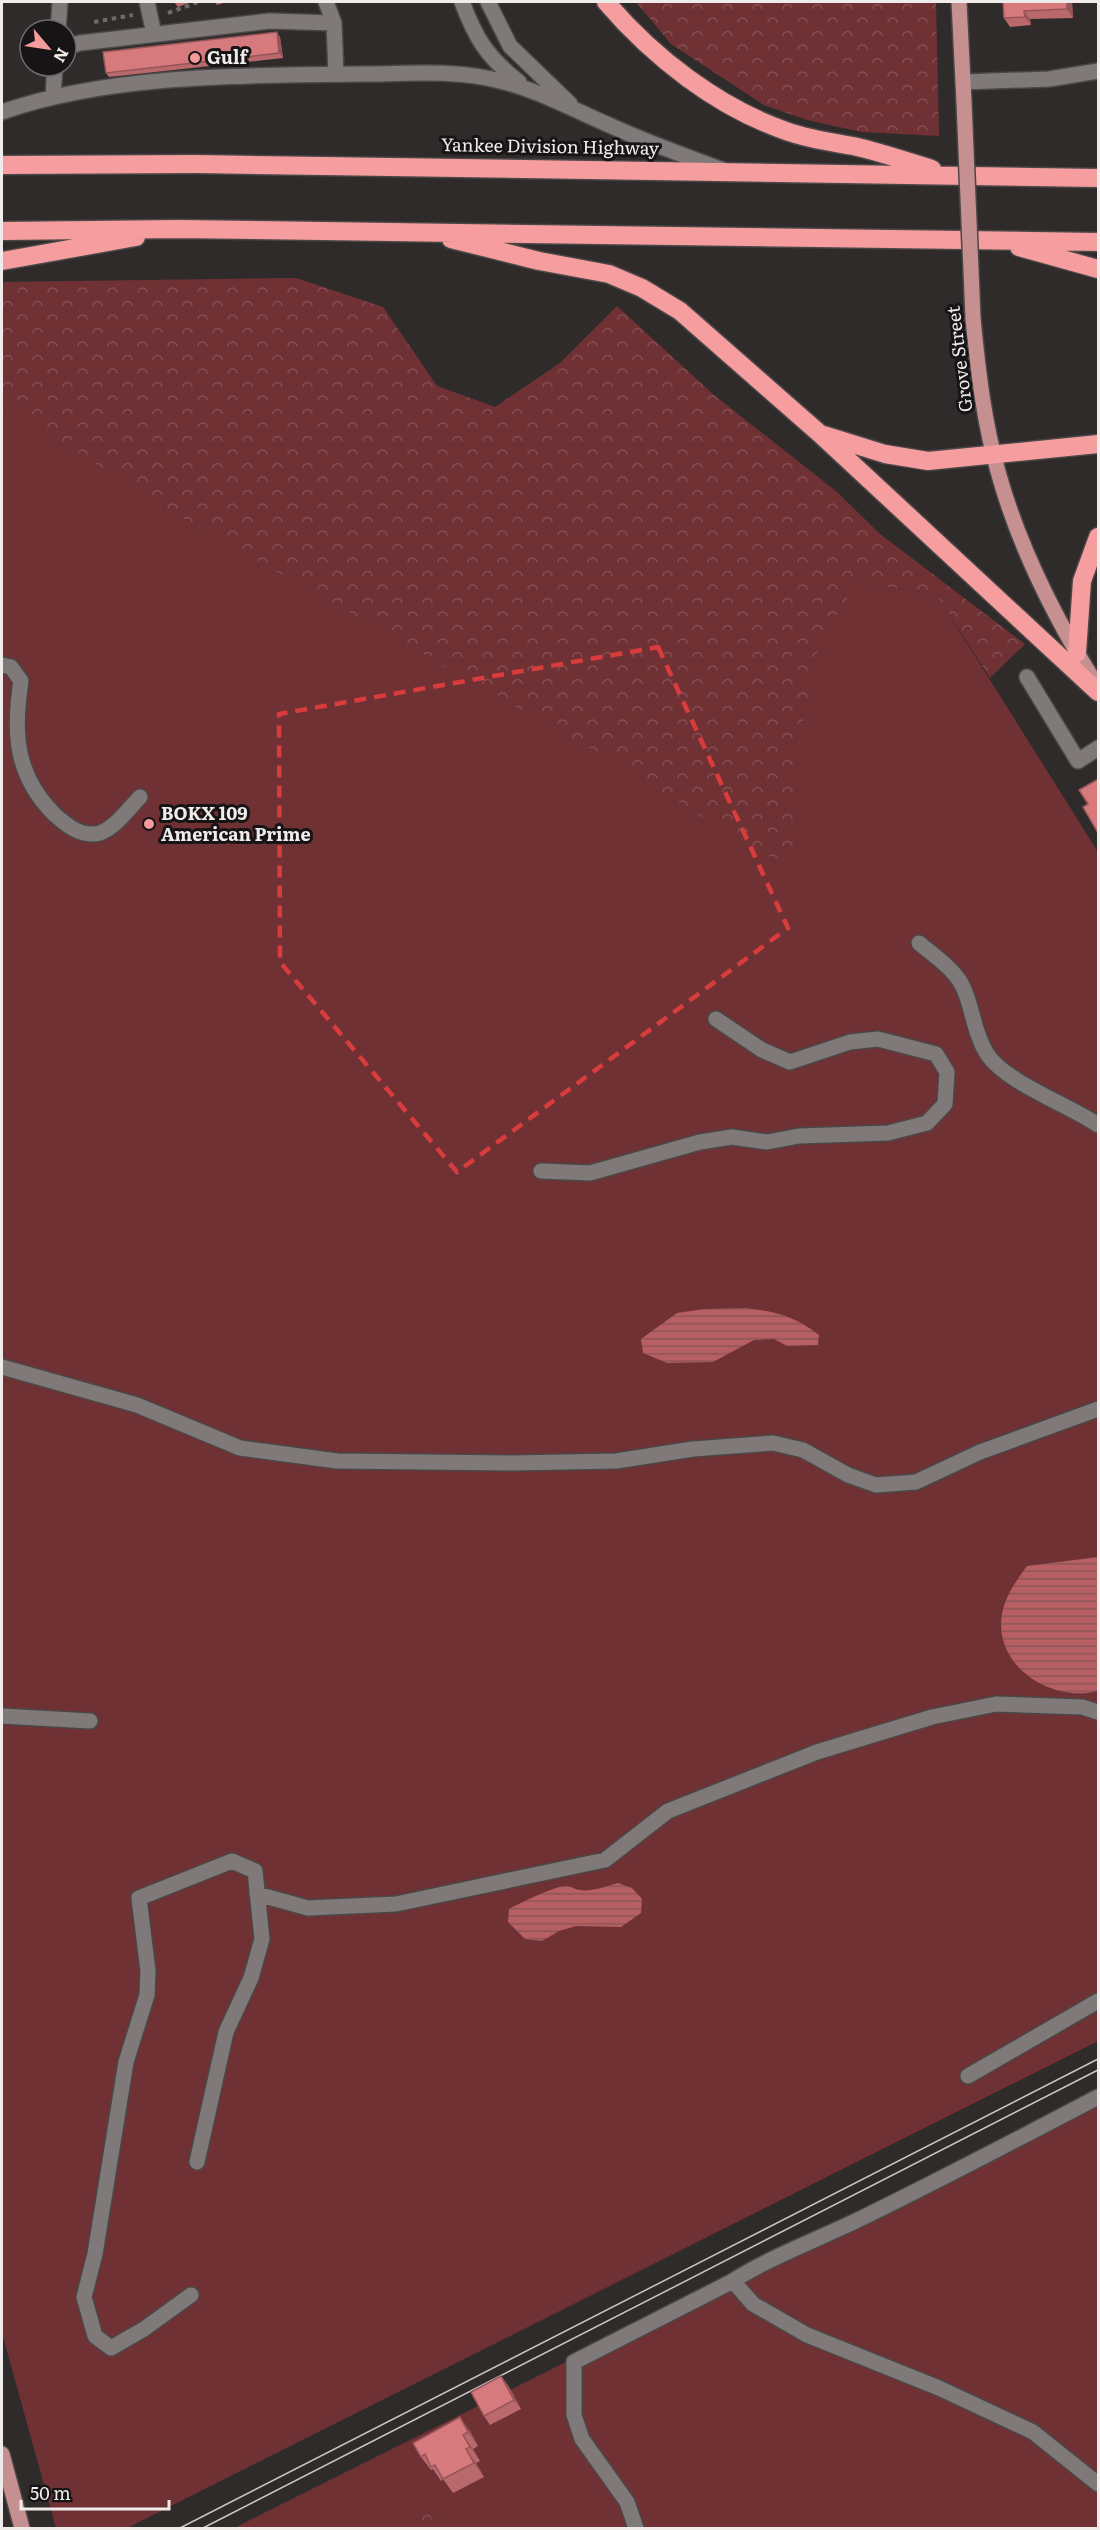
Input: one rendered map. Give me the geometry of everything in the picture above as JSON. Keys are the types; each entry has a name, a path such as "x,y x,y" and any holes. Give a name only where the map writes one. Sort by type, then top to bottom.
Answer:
{"highway":[{"path":"606,2 668,63 726,102 757,119 810,138 854,147 957,176"},
{"name":"Yankee Division Highway","path":"2,165 221,164 723,170 1098,178"},
{"path":"2,231 178,229 1098,242"},
{"path":"2,261 178,229"},
{"path":"421,232 539,261 601,272 642,288 699,326 819,433 1098,690"},
{"path":"994,240 1098,269"},
{"path":"819,433 907,459 948,460 1098,444"},
{"path":"1077,653 1082,580 1098,537"}],"main road":[{"name":"Grove Street","path":"959,2 973,318 980,383 994,456 1004,492 1030,559 1098,690"},
{"path":"2,2454 22,2529"}],"street":[{"path":"59,18 60,2"},
{"path":"326,2 334,23 336,74"},
{"path":"462,2 475,35 486,53 502,69 536,93"},
{"path":"488,2 510,46 577,110"},
{"path":"149,8 154,33"},
{"path":"78,45 154,33 270,21 334,23"},
{"path":"963,82 1049,79 1098,71"},
{"path":"2,112 53,97 109,88 196,79 336,74 473,75 501,81 536,93 723,170"},
{"path":"53,97 54,78"},
{"path":"2,665 11,667 21,681 15,717 21,760 36,796 68,827 94,834 107,830 140,797"},
{"path":"1027,677 1078,761 1098,748"},
{"path":"919,943 946,966 962,984 972,1022 987,1055 1015,1079 1098,1125"},
{"path":"541,1171 590,1173 700,1142 732,1137 767,1142 799,1136 888,1133 927,1123 945,1104 947,1072 936,1054 878,1039 850,1042 790,1062 762,1050 716,1019"},
{"path":"2,1367 137,1405 240,1448 337,1461 512,1463 616,1461 693,1449 773,1443 802,1450 848,1475 876,1485 916,1482 980,1452 1098,1409"},
{"path":"257,1894 308,1908 396,1904 605,1860 668,1811 817,1752 932,1717 996,1704 1082,1707 1098,1712"},
{"path":"2,1716 90,1721"},
{"path":"191,2295 144,2329 111,2348 95,2336 84,2297 95,2254 126,2062 147,1995 148,1971 139,1899 232,1861 255,1871 262,1939 250,1978 226,2032 197,2162"},
{"path":"968,2076 1098,2001"},
{"path":"636,2529 627,2502 582,2439 574,2415 574,2362 732,2282 763,2262 784,2256 1098,2097"},
{"path":"732,2282 753,2304 807,2335 939,2388 1033,2432 1098,2484"}],"path":[{"path":"94,22 149,8 170,13 198,2"}],"highlighted area":[{"path":"658,647 788,928 457,1172 280,962 279,714"}],"green space":[{"path":"636,2 936,2 939,136 862,132 807,120 764,105 671,44"},
{"path":"296,278 383,307 437,386 495,407 560,363 617,306 714,395 837,492 880,534 1025,644 990,678 936,594 858,583 820,639 792,774 800,848 779,859 755,852 640,777 189,522 2,405 2,282"},
{"path":"2,288 858,583 936,594 1098,852 1098,2041 127,2528 56,2528 2,2333"},
{"path":"1098,2096 1098,2528 234,2528"},
{"path":"428,2511 437,2528 392,2528"}],"shaded area":[{"path":"746,1308 776,1313 801,1323 819,1335 818,1345 787,1346 774,1339 754,1340 713,1362 667,1363 643,1353 641,1339 677,1313 704,1309"},
{"path":"1098,1557 1098,1691 1079,1693 1060,1691 1026,1674 1013,1660 1004,1644 1001,1626 1004,1606 1011,1590 1027,1566"},
{"path":"618,1883 632,1888 642,1899 641,1913 621,1927 576,1926 559,1931 542,1941 525,1939 508,1922 509,1909 554,1889 566,1886 578,1890 589,1890"}],"building":[{"path":"1003,2 1067,2 1067,9 1024,11 1025,17 1004,18"},
{"name":"Gulf","path":"277,32 279,53 106,73 103,52"},
{"path":"1098,779 1098,833 1083,807 1088,804 1079,790"},
{"path":"501,2376 514,2400 484,2416 471,2392"},
{"path":"460,2417 468,2432 463,2435 470,2447 466,2449 474,2463 443,2479 435,2465 431,2467 425,2454 421,2457 413,2443"}],"tram line":[{"path":"180,2528 1098,2059"},
{"path":"203,2528 1098,2070"}],"place":[{"name":"Gulf","path":"195,58"},
{"name":"BOKX 109 American Prime","path":"149,824"}]}
